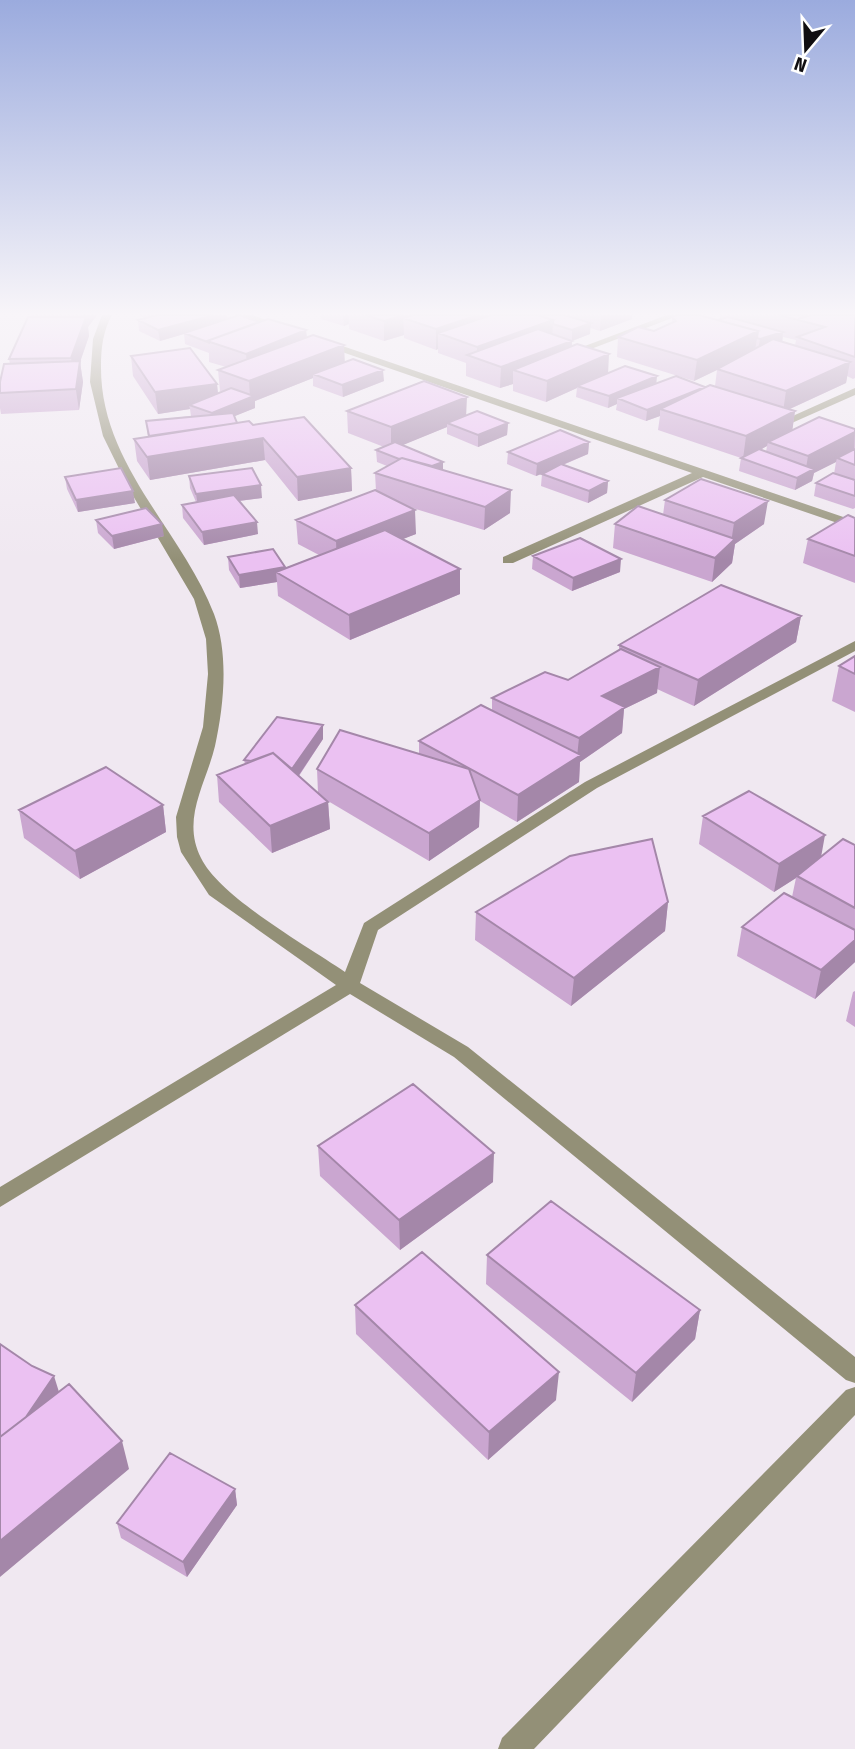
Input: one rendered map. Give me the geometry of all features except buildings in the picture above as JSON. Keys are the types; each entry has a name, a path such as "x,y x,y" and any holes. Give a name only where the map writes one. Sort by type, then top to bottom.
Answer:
{"street":[{"path":"97,397 103,425 210,622 214,685 211,720 204,757 185,814 184,835 190,855 215,891 350,985 461,1052 855,1372"},
{"path":"477,397 855,525"},
{"path":"768,429 842,397"},
{"path":"508,559 699,474"},
{"path":"0,1198 350,985 370,928 591,785 855,645"},
{"path":"513,1749 855,1398"}]}
